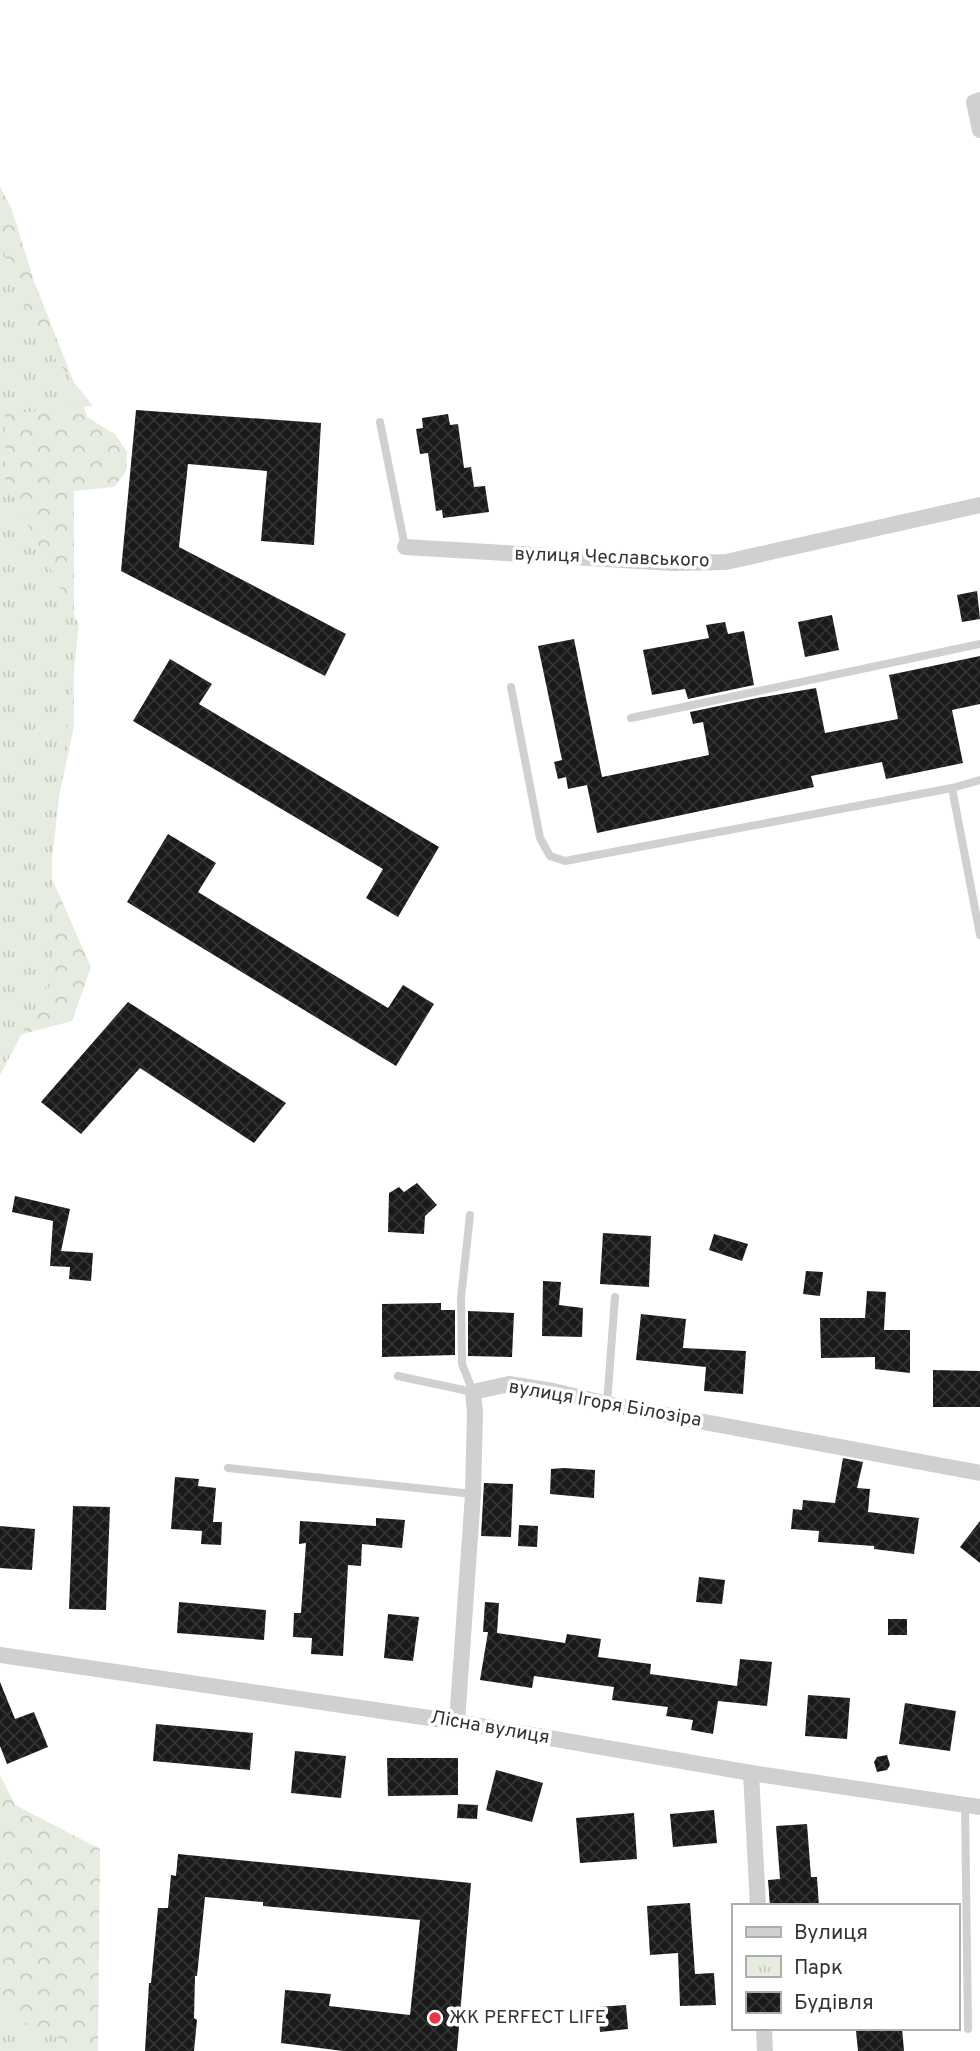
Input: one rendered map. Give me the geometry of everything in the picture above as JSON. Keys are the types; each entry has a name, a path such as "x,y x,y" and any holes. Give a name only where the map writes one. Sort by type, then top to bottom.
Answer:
{"street":[{"path":"977,101 980,130"},
{"name":"вулиця Чеславського","path":"405,547 673,563 726,562 980,505"},
{"name":"вулиця Ігоря Білозіра","path":"473,1392 509,1384 980,1473"},
{"path":"457,1722 473,1494 473,1392"},
{"name":"Лісна вулиця","path":"0,1655 457,1722 751,1773 972,1806"},
{"path":"751,1773 758,1904"},
{"path":"764,2030 765,2051"}],"lane":[{"path":"380,422 405,547"},
{"path":"631,718 980,644"},
{"path":"511,687 540,838 550,856 565,861 952,788 980,780"},
{"path":"952,788 980,935"},
{"path":"470,1215 461,1298 462,1364 473,1392"},
{"path":"607,1404 615,1297"},
{"path":"398,1376 473,1392"},
{"path":"228,1468 473,1494"},
{"path":"968,2029 972,1806"}],"green space":[{"path":"0,187 11,207 34,281 88,418 115,434 127,452 126,472 114,487 74,491 74,726 45,863 91,967 72,1021 0,1040"},
{"path":"0,243 37,336 93,406 5,414 5,479 79,625 52,859 52,977 0,1075"},
{"path":"0,1775 15,1805 100,1849 98,2051 0,2051"},
{"path":"0,2011 64,2041 66,2051 0,2051"}],"building":[{"path":"136,410 321,423 314,545 261,541 267,471 188,464 179,547 346,634 325,676 121,571"},
{"path":"448,414 450,425 458,424 464,468 471,467 474,487 485,486 489,512 443,518 442,510 436,511 428,453 420,454 416,429 423,428 422,418"},
{"path":"977,591 980,619 962,622 957,595"},
{"path":"832,615 839,650 805,657 798,622"},
{"path":"725,622 728,634 744,631 754,685 688,699 685,689 652,695 643,650 709,638 706,625"},
{"path":"574,639 602,777 709,755 703,722 693,724 690,712 757,698 816,688 825,733 898,719 889,675 980,656 980,704 952,710 963,763 886,779 882,762 811,776 814,787 597,833 587,785 568,789 566,777 558,779 554,762 562,760 538,646"},
{"path":"170,659 212,684 199,704 439,847 398,917 366,898 383,869 133,721"},
{"path":"168,834 216,863 198,892 388,1008 403,985 434,1004 396,1066 127,902"},
{"path":"128,1002 286,1103 254,1143 140,1068 81,1134 41,1102"},
{"path":"417,1183 437,1205 425,1216 424,1234 388,1232 389,1193 399,1187 404,1192"},
{"path":"15,1196 70,1209 61,1251 93,1253 91,1281 69,1279 70,1267 50,1266 53,1221 12,1212"},
{"path":"603,1233 651,1236 649,1287 600,1284"},
{"path":"714,1234 748,1244 742,1261 709,1250"},
{"path":"806,1271 823,1272 820,1296 803,1294"},
{"path":"543,1281 561,1282 559,1305 583,1308 582,1337 542,1336"},
{"path":"867,1291 886,1292 884,1330 910,1330 910,1373 875,1369 875,1357 821,1358 820,1318 865,1318"},
{"path":"441,1303 441,1310 455,1310 455,1355 382,1357 382,1304"},
{"path":"468,1311 514,1313 512,1357 468,1356"},
{"path":"641,1314 686,1319 683,1348 746,1351 743,1394 704,1391 706,1367 636,1360"},
{"path":"933,1370 980,1371 980,1407 933,1407"},
{"path":"843,1458 863,1462 857,1488 870,1489 868,1512 919,1518 914,1554 874,1549 874,1546 818,1542 819,1531 791,1529 793,1509 802,1510 803,1500 835,1503"},
{"path":"551,1469 595,1470 594,1498 550,1494"},
{"path":"175,1477 199,1479 198,1486 216,1488 213,1522 222,1522 221,1545 201,1544 202,1531 171,1529"},
{"path":"484,1483 513,1484 511,1537 481,1536"},
{"path":"73,1506 110,1507 106,1610 69,1609"},
{"path":"376,1518 405,1520 402,1548 362,1544 361,1566 348,1565 343,1656 311,1654 312,1638 293,1637 294,1613 301,1613 306,1543 299,1544 300,1521 376,1526"},
{"path":"980,1521 980,1563 960,1547"},
{"path":"519,1525 538,1526 537,1547 518,1546"},
{"path":"0,1526 35,1529 32,1570 0,1568"},
{"path":"699,1577 725,1580 722,1604 696,1602"},
{"path":"179,1602 266,1610 264,1640 177,1633"},
{"path":"485,1602 499,1603 497,1633 565,1643 567,1634 601,1639 598,1657 651,1664 650,1674 737,1686 740,1659 772,1662 767,1706 718,1701 713,1734 691,1730 693,1720 666,1716 668,1707 612,1700 614,1687 534,1676 532,1688 480,1680 488,1632 483,1632"},
{"path":"388,1614 419,1617 413,1661 384,1658"},
{"path":"888,1619 907,1619 907,1635 888,1635"},
{"path":"0,1682 15,1719 34,1712 48,1747 7,1764 0,1746"},
{"path":"808,1695 850,1698 847,1739 805,1736"},
{"path":"905,1703 956,1711 950,1751 899,1744"},
{"path":"156,1724 253,1733 250,1770 153,1761"},
{"path":"295,1751 346,1756 341,1798 291,1793"},
{"path":"887,1755 890,1765 887,1770 877,1772 874,1762 877,1757"},
{"path":"387,1758 458,1758 458,1795 388,1796"},
{"path":"496,1770 543,1783 532,1822 486,1810"},
{"path":"458,1804 478,1805 477,1819 457,1818"},
{"path":"714,1810 717,1843 673,1847 670,1814"},
{"path":"634,1813 637,1859 580,1863 576,1818"},
{"path":"807,1824 811,1877 817,1877 819,1904 770,1904 768,1880 780,1879 776,1826"},
{"path":"178,1854 471,1883 457,2051 343,2051 281,2043 285,1990 331,1994 329,2006 410,2015 420,1920 263,1906 263,1902 205,1897 195,1976 194,2018 197,2020 194,2051 145,2051 149,1983 158,1908 168,1908 171,1875 176,1876"},
{"path":"690,1903 695,1974 714,1973 716,2005 680,2006 678,1953 650,1955 647,1906"},
{"path":"626,2005 628,2029 600,2032 598,2007"},
{"path":"902,2030 904,2051 858,2051 856,2031"}],"place":[{"name":"ЖК PERFECT LIFE","path":"435,2018"}]}
